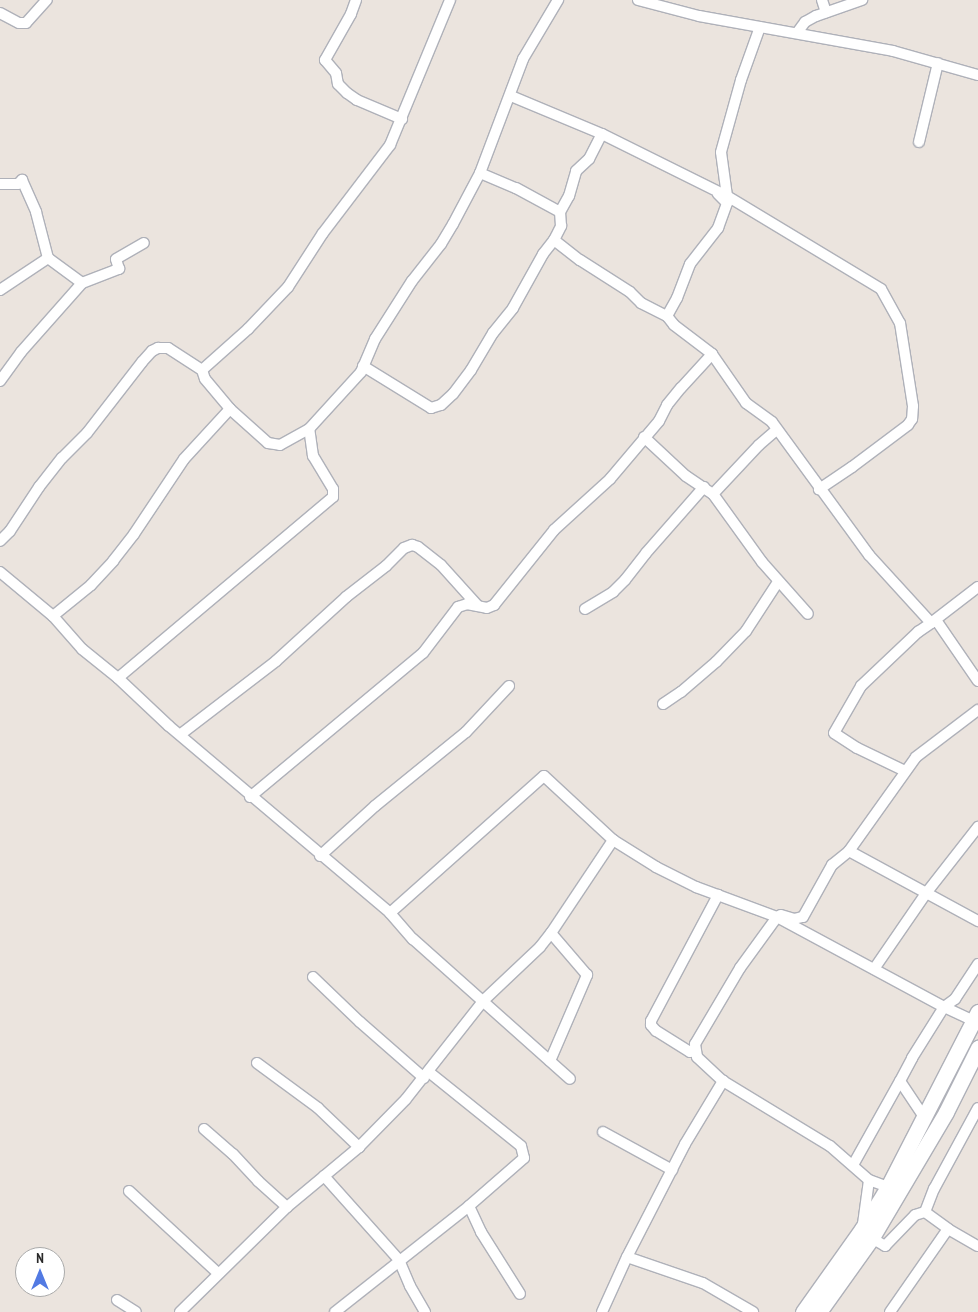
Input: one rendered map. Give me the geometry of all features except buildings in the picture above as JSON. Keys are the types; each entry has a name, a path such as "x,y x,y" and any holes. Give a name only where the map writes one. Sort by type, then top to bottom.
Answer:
{"main road":[{"path":"803,1312 866,1234 888,1187 976,1016"},
{"path":"819,1312 866,1234 946,1112 978,1048"}],"street":[{"path":"0,13 19,23 26,22 48,0"},
{"path":"356,0 351,14 325,60 336,72 338,84 346,93 356,100 402,118"},
{"path":"202,370 254,323 288,287 323,233 390,145 402,118 414,82 450,0"},
{"path":"0,541 10,531 39,487 62,458 87,433 152,350 168,348 202,370 205,380 230,409 268,443 274,445 288,441 309,429 348,388 363,366 375,339 412,281 441,244 480,173 511,96 523,59 558,0"},
{"path":"638,0 699,16 797,32 816,38 849,42 938,63 978,75"},
{"path":"822,0 826,12"},
{"path":"797,32 805,22 826,12 862,0"},
{"path":"727,196 721,152 740,80 760,27"},
{"path":"919,142 938,63"},
{"path":"511,96 602,134 727,196 881,289 900,323 913,406 912,419 908,425 819,489"},
{"path":"363,366 431,408 441,405 453,394 471,370 493,333 513,308 543,254 554,240 561,226 560,212 569,196 576,171 589,158 602,134"},
{"path":"480,173 516,188 560,212"},
{"path":"0,184 18,184 22,180 36,212 48,258 82,283"},
{"path":"667,316 677,298 690,264 718,228 726,203 715,191"},
{"path":"554,240 580,260 630,292 641,303 667,316 674,325 712,354 746,403 772,422 874,562 931,623 936,620"},
{"path":"0,381 21,352 82,283 119,269 116,259 144,244"},
{"path":"0,290 48,258"},
{"path":"250,797 423,653 458,608 467,604 487,608 494,605 554,530 610,479 659,421 667,405 712,354"},
{"path":"53,616 91,585 113,561 134,534 184,459 230,409"},
{"path":"118,678 333,497 333,490 313,456 309,429"},
{"path":"585,609 613,592 646,553 709,491 776,430"},
{"path":"644,437 686,476 709,491 778,582 808,614"},
{"path":"181,734 276,661 346,597 386,566 404,548 412,545 418,547 442,565 478,606"},
{"path":"0,572 53,616 82,649 118,678 250,797 390,914 413,939 484,1000 570,1079"},
{"path":"663,704 681,692 716,662 746,631 778,582"},
{"path":"905,771 857,748 834,733 861,686 918,632 978,587"},
{"path":"936,620 978,681"},
{"path":"320,856 375,806 415,776 466,732 508,686"},
{"path":"718,895 651,1021 651,1025 656,1032 690,1052 694,1050 740,968 777,918 781,915 794,919 803,917 832,865 849,850 916,757 978,710"},
{"path":"390,914 541,776 544,776 613,840 656,867 696,887 777,918 944,1008 976,1016"},
{"path":"874,969 927,892 978,827"},
{"path":"180,1312 287,1208 359,1147 427,1075 484,1000 551,933 613,840"},
{"path":"849,850 978,921"},
{"path":"550,1061 587,975 551,933"},
{"path":"853,1165 912,1058 944,1008 955,999 978,964"},
{"path":"313,977 360,1022 524,1150 524,1158 469,1206 335,1312"},
{"path":"694,1050 701,1063 723,1081 830,1146 869,1180 888,1187"},
{"path":"257,1063 318,1108 359,1147"},
{"path":"602,1312 627,1257 697,1122 723,1081"},
{"path":"900,1082 924,1117"},
{"path":"925,1212 934,1190 978,1108"},
{"path":"204,1129 233,1154 287,1208"},
{"path":"603,1132 672,1170"},
{"path":"324,1176 399,1260 410,1286 425,1312"},
{"path":"869,1180 866,1234 882,1246 889,1244 915,1215 925,1212"},
{"path":"129,1191 218,1273"},
{"path":"469,1206 481,1232 520,1294"},
{"path":"925,1212 948,1229 978,1246"},
{"path":"890,1312 948,1229"},
{"path":"627,1257 703,1283 753,1312"},
{"path":"117,1300 136,1312"}]}
